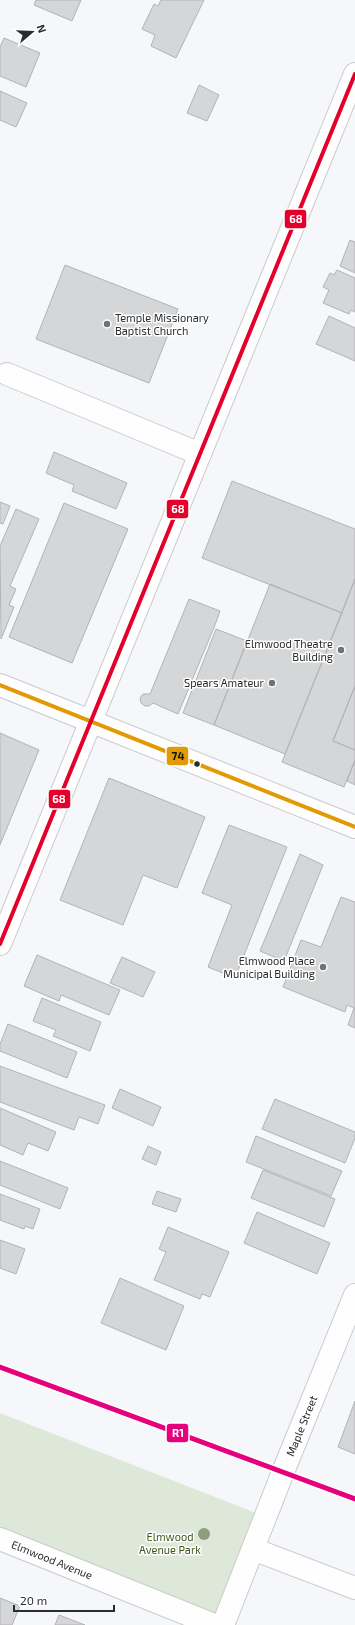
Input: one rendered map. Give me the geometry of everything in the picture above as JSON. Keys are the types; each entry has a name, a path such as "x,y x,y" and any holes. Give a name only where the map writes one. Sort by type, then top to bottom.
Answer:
{"street":[{"path":"0,944 355,74"},
{"path":"7,374 200,454"},
{"path":"0,684 355,827"},
{"name":"Maple Street","path":"223,1625 355,1294"},
{"name":"Elmwood Avenue","path":"0,1539 214,1625"},
{"path":"253,1549 355,1588"}],"green space":[{"name":"Elmwood Avenue Park","path":"0,1413 266,1517 223,1625 0,1539"}],"building":[{"path":"36,0 81,0 72,21 34,5"},
{"path":"161,0 204,0 176,58 151,46 155,35 142,29 154,4 158,6"},
{"path":"4,38 40,53 26,87 0,76 0,47"},
{"path":"199,85 219,95 207,121 187,113"},
{"path":"0,91 27,103 16,127 0,120"},
{"path":"350,240 355,242 355,273 340,266"},
{"name":"Temple Missionary Baptist Church","path":"65,265 178,309 149,383 36,339"},
{"path":"337,270 355,278 355,312 351,310 349,314 323,303 329,290 323,287 330,273 334,275"},
{"path":"329,316 355,328 355,361 316,344"},
{"path":"54,452 127,483 116,509 72,491 74,485 46,473"},
{"path":"232,481 355,529 355,579 342,613 202,558"},
{"path":"0,502 10,506 3,524 0,523"},
{"path":"64,503 128,529 72,663 9,637"},
{"path":"16,509 39,519 10,586 16,589 9,605 14,607 1,639 0,546"},
{"name":"Elmwood Theatre Building","path":"355,579 355,686 333,741 355,750 355,760 344,787 282,762"},
{"name":"Spears Amateur","path":"270,584 342,613 285,754 214,725"},
{"path":"189,599 220,611 215,625 178,714 153,703 149,706 145,706 141,703 140,698 143,694 150,694"},
{"path":"216,629 247,641 214,725 183,713"},
{"path":"355,686 355,750 333,741"},
{"path":"0,733 39,750 0,845"},
{"path":"355,760 355,785 347,781"},
{"path":"109,778 205,817 177,888 143,875 123,925 60,900"},
{"path":"229,825 287,847 235,978 208,967 232,905 202,893"},
{"path":"300,854 323,865 284,961 260,951"},
{"name":"Elmwood Place Municipal Building","path":"341,897 355,902 355,1028 348,1025 354,1008 347,1005 345,1012 283,987 301,940 321,947"},
{"path":"37,955 120,990 109,1015 61,995 59,1001 24,986"},
{"path":"122,957 155,972 143,997 110,983"},
{"path":"42,998 101,1022 90,1051 53,1036 56,1030 33,1021"},
{"path":"8,1024 77,1052 67,1078 0,1051 0,1044"},
{"path":"0,1066 105,1105 98,1124 79,1117 74,1130 0,1102"},
{"path":"120,1089 161,1107 153,1126 112,1108"},
{"path":"275,1099 355,1132 355,1138 345,1163 262,1129"},
{"path":"0,1108 56,1132 48,1151 28,1143 23,1155 0,1145"},
{"path":"256,1136 342,1171 331,1196 246,1162"},
{"path":"148,1146 161,1152 156,1165 142,1159"},
{"path":"0,1161 68,1188 60,1209 0,1185"},
{"path":"263,1170 335,1199 324,1227 251,1198"},
{"path":"157,1191 181,1199 176,1212 152,1204"},
{"path":"0,1194 40,1209 33,1229 25,1226 24,1229 0,1220"},
{"path":"257,1212 330,1243 317,1274 244,1243"},
{"path":"168,1227 229,1252 210,1297 202,1294 200,1299 154,1280 166,1252 159,1249"},
{"path":"0,1240 25,1249 16,1274 0,1268"},
{"path":"120,1278 184,1306 166,1350 101,1323"},
{"path":"355,1401 355,1454 338,1447"},
{"path":"0,1598 20,1606 12,1625 0,1625"},
{"path":"59,1615 85,1625 55,1625"}],"transit line":[{"name":"68","path":"0,944 355,74"},
{"name":"74","path":"0,685 355,827"},
{"name":"R1","path":"0,1367 355,1499"}],"place":[{"name":"Temple Missionary Baptist Church","path":"107,324"},
{"name":"Elmwood Theatre Building","path":"341,650"},
{"name":"Spears Amateur","path":"272,683"},
{"name":"Elmwood Place Municipal Building","path":"323,967"}]}
